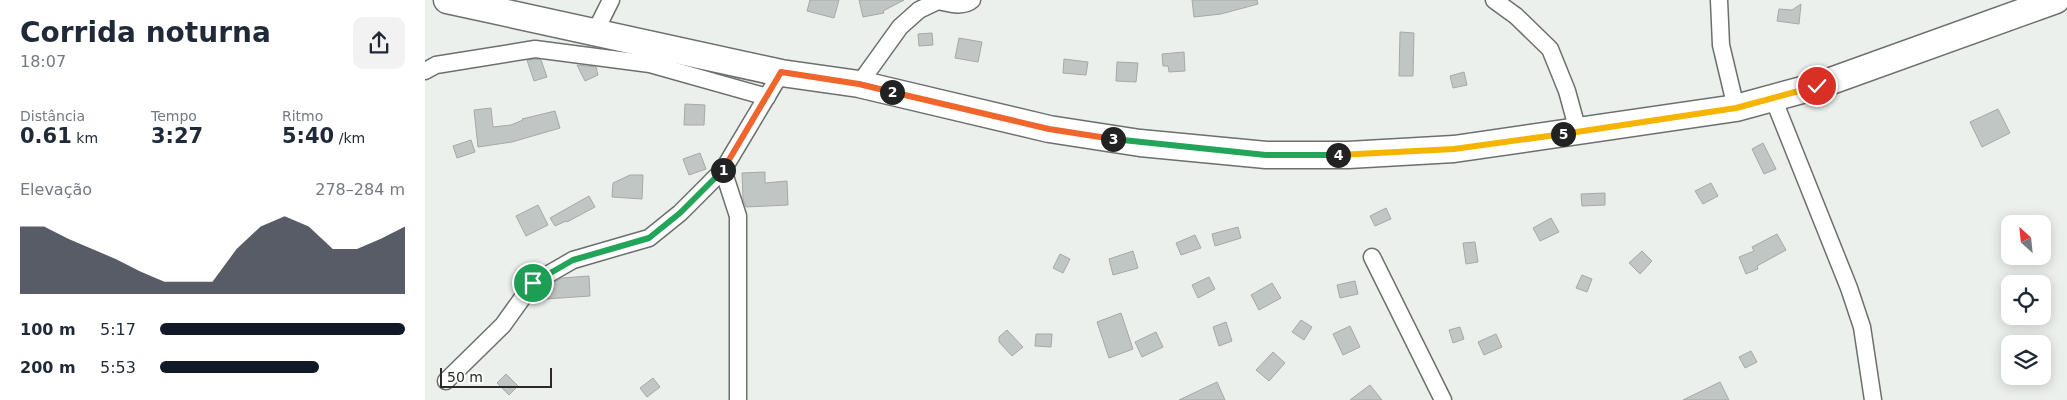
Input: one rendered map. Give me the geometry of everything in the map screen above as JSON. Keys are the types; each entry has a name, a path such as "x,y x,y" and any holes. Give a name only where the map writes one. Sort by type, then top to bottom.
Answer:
{"main road":[{"path":"447,0 781,72 859,84 1049,129 1140,142 1266,155 1348,155 1454,149 1736,108 1888,61 2056,0"}],"street":[{"path":"595,32 611,0"},
{"path":"859,84 900,28 919,10 938,1 951,4 968,3 972,0"},
{"path":"1495,0 1517,16 1550,49 1567,90 1579,131"},
{"path":"1719,0 1721,45 1736,108"},
{"path":"425,72 437,65 535,49 650,64 767,97"},
{"path":"446,382 503,325 533,283 573,260 649,238 680,213 723,170 781,72"},
{"path":"1773,98 1849,288 1862,326 1873,400"},
{"path":"723,170 738,216 738,400"},
{"path":"1372,257 1439,399"}],"building":[{"path":"810,0 839,0 834,18 807,11"},
{"path":"859,0 904,0 883,11 884,13 863,17"},
{"path":"1192,0 1257,0 1258,4 1221,14 1194,17"},
{"path":"1801,4 1799,24 1777,21 1779,9 1792,10"},
{"path":"1400,32 1414,33 1413,76 1399,76"},
{"path":"932,33 933,45 919,46 918,34"},
{"path":"959,38 982,42 978,62 955,58"},
{"path":"1184,52 1185,71 1169,72 1168,66 1163,66 1162,54"},
{"path":"1064,59 1088,62 1086,75 1063,73"},
{"path":"527,60 541,60 547,77 534,81"},
{"path":"1117,62 1138,63 1136,82 1116,81"},
{"path":"577,65 596,67 598,75 585,81"},
{"path":"1464,72 1467,85 1453,88 1450,76"},
{"path":"685,104 705,105 704,125 684,125"},
{"path":"491,108 493,127 511,125 522,119 555,111 560,128 512,142 478,147 474,110"},
{"path":"1998,109 2010,133 1982,147 1970,122"},
{"path":"471,140 475,152 457,158 453,146"},
{"path":"1763,143 1776,169 1764,174 1752,149"},
{"path":"700,153 706,169 689,175 683,159"},
{"path":"765,172 765,183 787,181 788,205 746,207 743,199 742,173"},
{"path":"630,175 643,175 642,199 612,197 613,183"},
{"path":"1711,183 1718,196 1703,204 1695,191"},
{"path":"1605,193 1605,205 1582,206 1581,194"},
{"path":"589,196 595,207 567,222 555,226 550,218"},
{"path":"538,205 548,225 526,236 516,216"},
{"path":"1386,208 1391,219 1375,226 1370,216"},
{"path":"1551,218 1559,232 1540,241 1533,228"},
{"path":"1238,227 1241,238 1215,246 1212,234"},
{"path":"1777,234 1786,250 1757,266 1758,269 1746,274 1739,257 1754,251 1752,247"},
{"path":"1195,235 1201,248 1181,255 1176,243"},
{"path":"1475,242 1478,262 1466,264 1463,243"},
{"path":"1133,251 1138,268 1113,275 1109,259"},
{"path":"1642,251 1652,261 1640,274 1629,263"},
{"path":"1060,254 1070,259 1063,273 1053,268"},
{"path":"1582,275 1592,279 1587,292 1576,288"},
{"path":"589,276 590,296 545,299 544,288 562,278"},
{"path":"1209,277 1215,289 1198,298 1192,285"},
{"path":"1355,281 1358,294 1340,298 1337,285"},
{"path":"1272,283 1281,298 1259,310 1251,295"},
{"path":"1121,313 1133,349 1109,358 1097,322"},
{"path":"1301,320 1312,327 1304,340 1292,332"},
{"path":"1226,322 1232,341 1219,346 1213,327"},
{"path":"1350,326 1360,347 1343,355 1333,334"},
{"path":"1460,327 1464,339 1453,343 1449,330"},
{"path":"1007,330 1023,347 1012,356 999,342 999,337"},
{"path":"1156,332 1163,347 1142,357 1135,342"},
{"path":"1036,334 1052,334 1051,347 1035,346"},
{"path":"1496,334 1502,347 1484,355 1478,342"},
{"path":"1751,351 1757,362 1745,368 1739,357"},
{"path":"1273,352 1285,363 1269,381 1256,370"},
{"path":"506,374 518,386 509,395 497,383"},
{"path":"653,378 660,387 647,397 640,388"},
{"path":"1217,382 1225,400 1179,400"},
{"path":"1720,382 1729,400 1683,400"},
{"path":"1370,385 1382,400 1350,400"}],"route":[{"path":"533,283 573,260 649,238 680,213 723,170 781,72 859,84 1049,129 1140,142 1266,155 1348,155 1454,149 1736,108 1817,86"}]}
